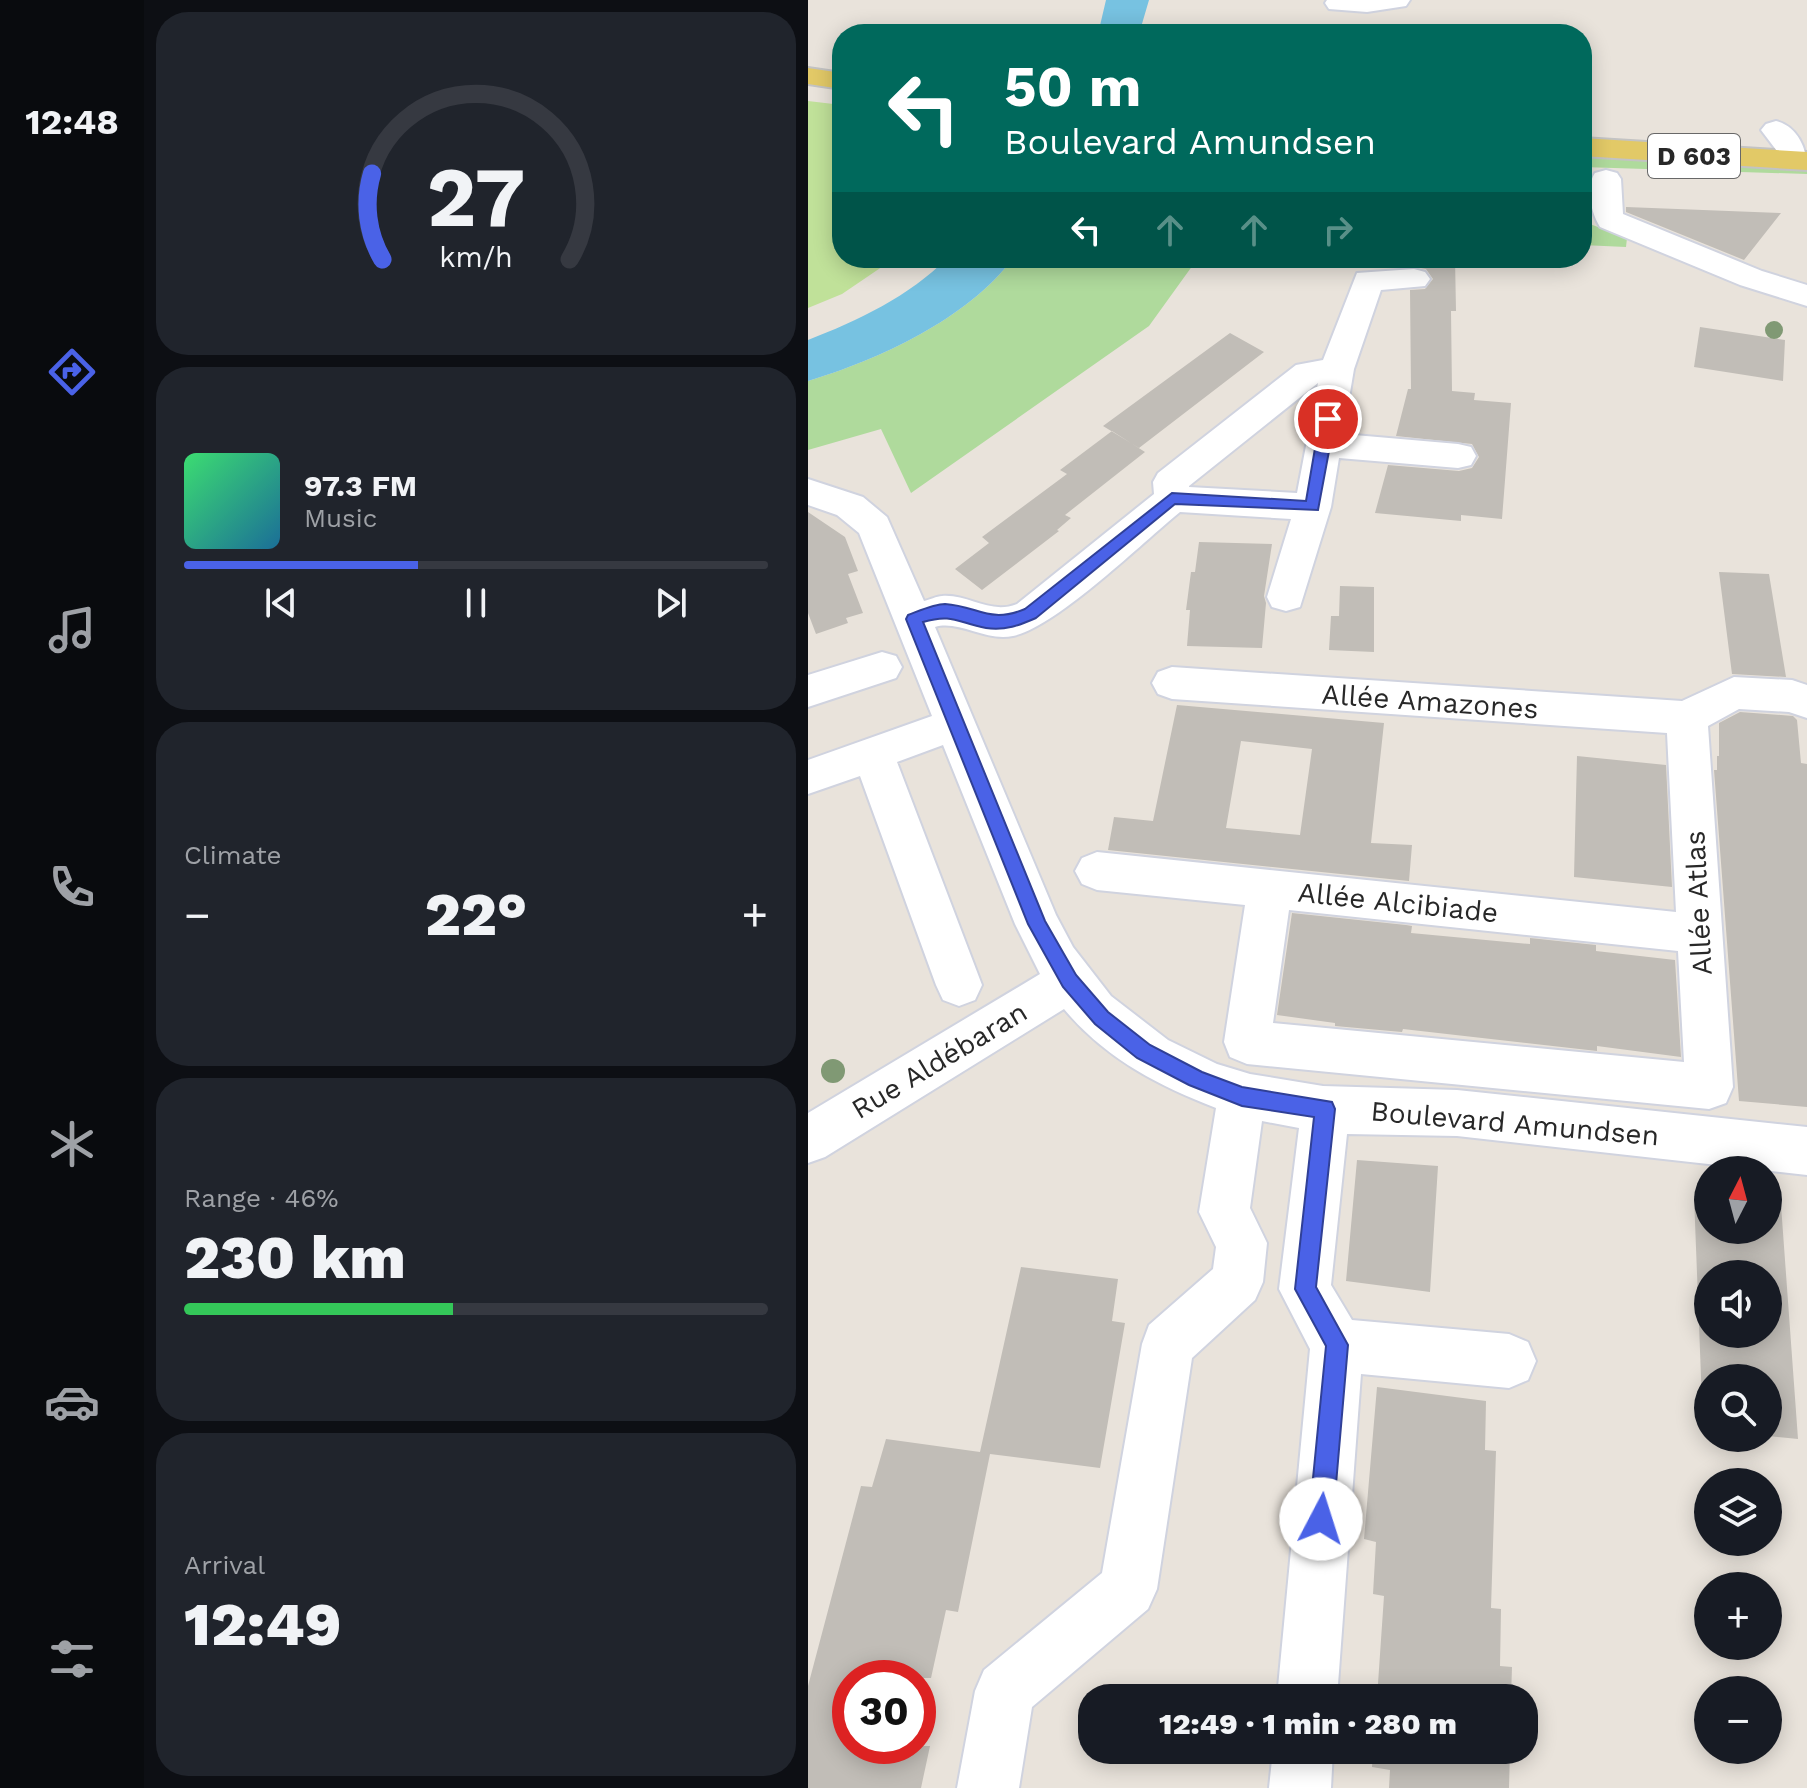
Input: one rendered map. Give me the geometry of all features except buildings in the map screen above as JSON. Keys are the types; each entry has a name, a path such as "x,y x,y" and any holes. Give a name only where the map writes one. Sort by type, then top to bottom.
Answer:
{"main road":[{"path":"808,55 832,59"},
{"path":"808,76 832,80"},
{"name":"D 603","path":"1592,148 1805,169"},
{"name":"D 603","path":"1668,181 1805,169"}],"street":[{"path":"1331,10 1405,3"},
{"path":"1776,130 1805,169"},
{"path":"1608,179 1607,212 1611,220 1751,278 1807,296"},
{"path":"1286,597 1313,507 1337,369 1368,280 1414,279"},
{"path":"1172,499 1171,482 1308,373 1337,369"},
{"path":"1323,444 1458,456"},
{"name":"Boulevard Amundsen","path":"808,492 842,502 874,526 1037,924 1069,981 1101,1018 1144,1052 1196,1079 1242,1096 1325,1109 1453,1113 1807,1151"},
{"path":"914,619 943,610 988,622 1011,622 1031,614 1172,499 1313,507"},
{"path":"808,691 882,667"},
{"name":"Allée Amazones","path":"1172,683 1687,718"},
{"path":"1687,718 1734,693 1792,696 1807,702"},
{"name":"Allée Atlas","path":"1270,889 1247,1042 1709,1087 1687,718"},
{"path":"808,777 956,724"},
{"path":"873,754 959,985"},
{"name":"Allée Alcibiade","path":"1097,871 1700,934"},
{"name":"Rue Aldébaran","path":"808,1140 1069,981"},
{"path":"988,1788 1005,1691 1136,1590 1161,1438 1168,1344 1237,1282 1242,1243 1217,1212 1242,1096"},
{"path":"1307,1684 1305,1611 1319,1456 1337,1345 1305,1289 1325,1109"},
{"path":"1337,1345 1509,1361"},
{"path":"1300,1788 1302,1764"}],"green space":[{"path":"808,101 832,104 832,268 880,268 842,294 808,308"},
{"path":"1592,158 1807,169 1807,174 1592,167"},
{"path":"1592,225 1627,238 1626,247 1592,245"},
{"path":"1004,268 1191,268 1149,326 911,493 881,429 808,450 808,381 863,362 920,334 972,300"}],"water":[{"path":"1106,0 1149,0 1142,24 1100,24"},
{"path":"936,268 1004,268 972,300 920,334 863,362 808,381 808,340 882,306"}],"route":[{"path":"1321,1519 1337,1345 1305,1289 1325,1109 1242,1096 1196,1079 1144,1052 1101,1018 1069,981 1037,924 914,619 943,610 988,622 1011,622 1031,614 1172,499 1313,507 1328,419"}]}
